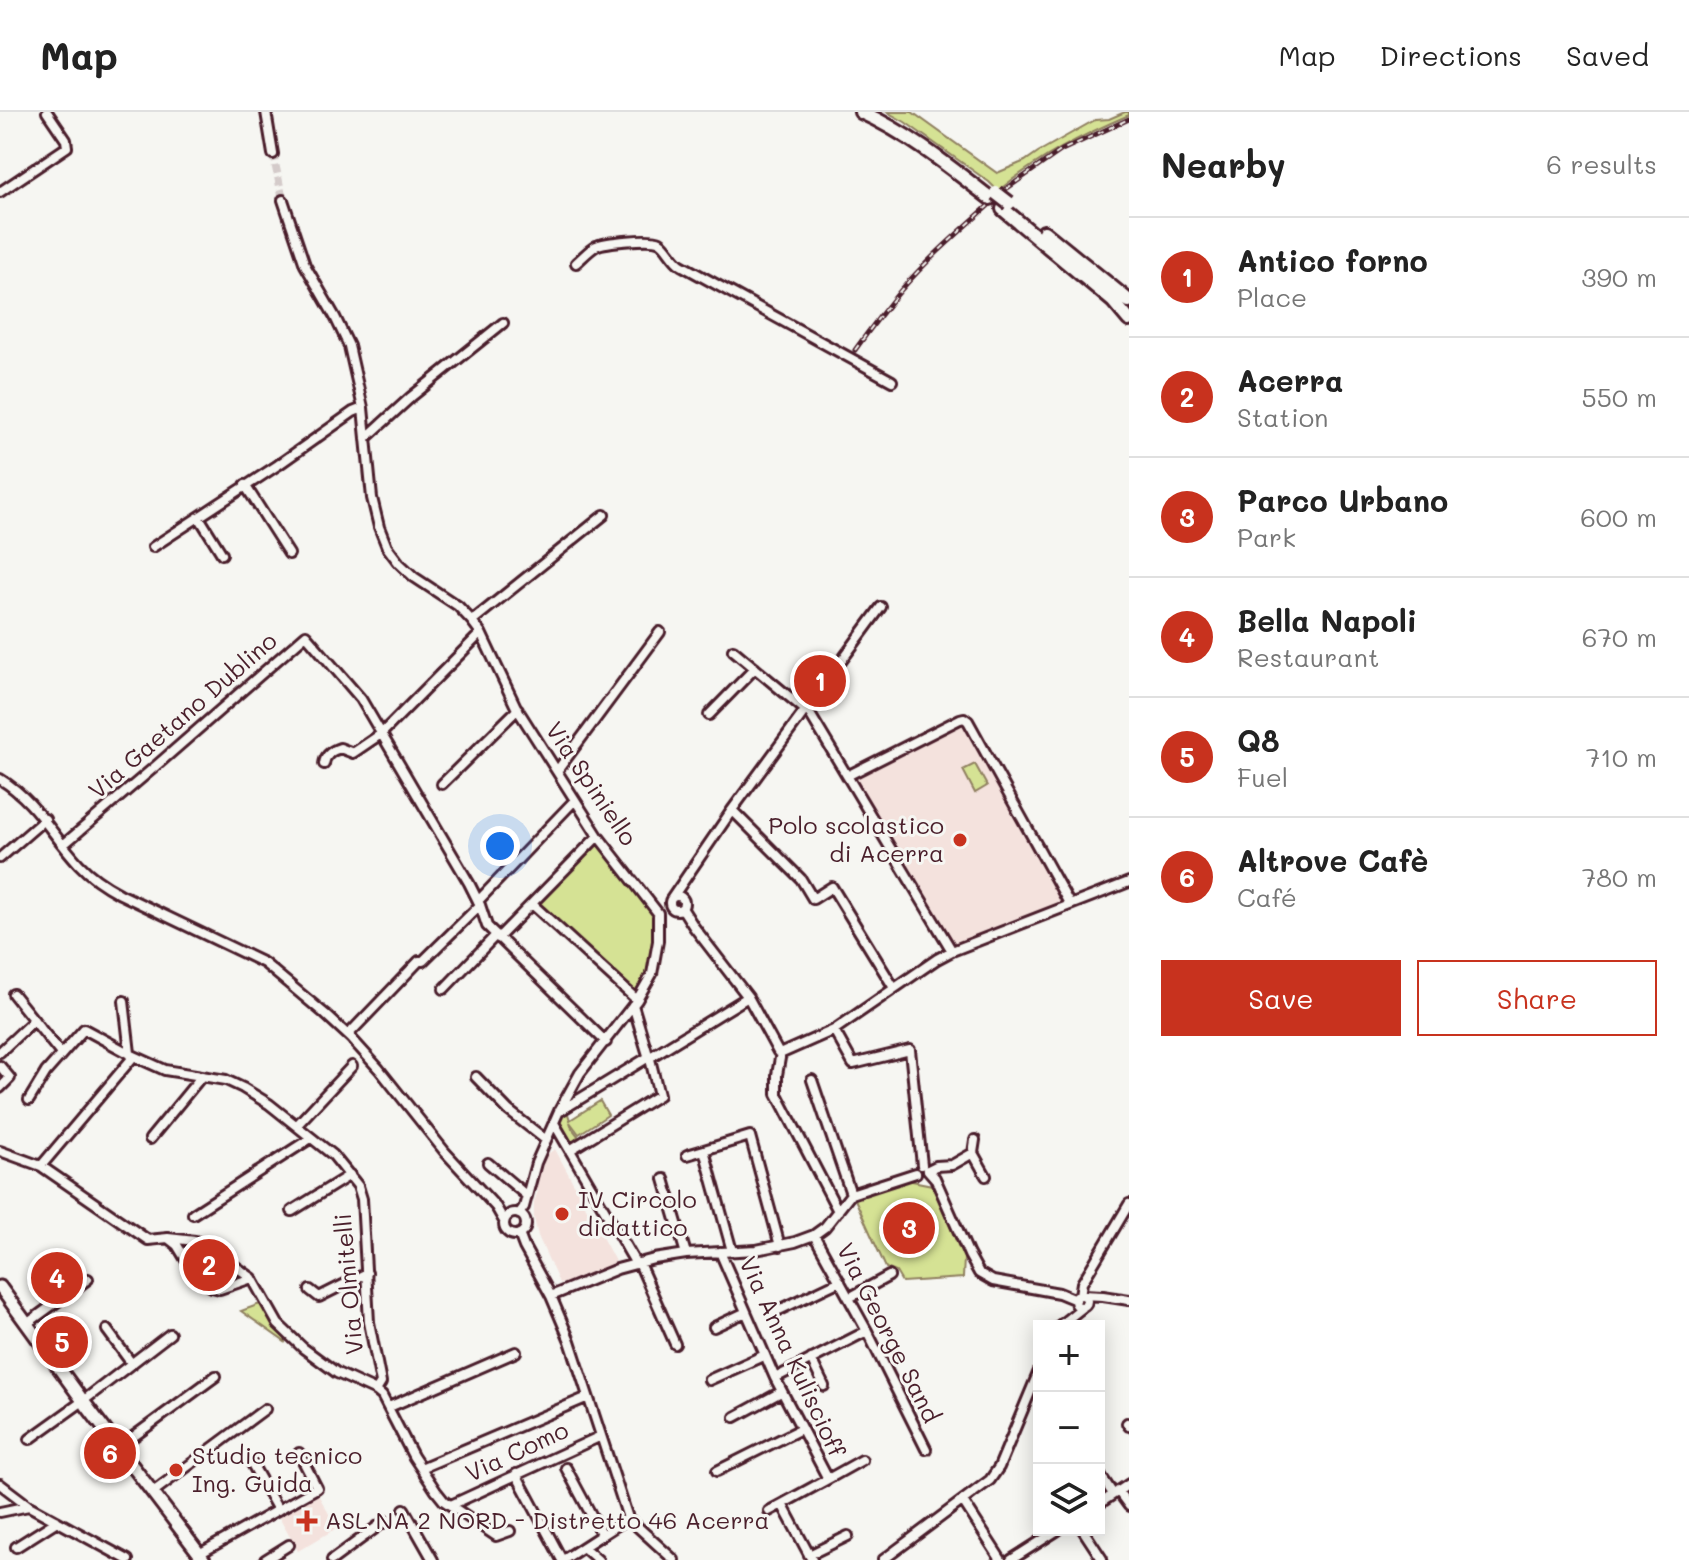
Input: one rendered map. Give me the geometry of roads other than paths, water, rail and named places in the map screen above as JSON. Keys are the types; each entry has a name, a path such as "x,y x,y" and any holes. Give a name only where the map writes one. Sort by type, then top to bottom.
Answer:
{"highway":[{"path":"880,112 936,147 993,196 1129,301"},
{"path":"863,113 889,126 993,196"},
{"path":"1006,206 1113,301 1129,320"}],"main road":[{"path":"0,1287 201,1557"}],"street":[{"path":"0,192 67,147 66,140 47,112"},
{"path":"266,112 273,154"},
{"name":"Via Spiniello","path":"283,200 305,265 349,346 363,408 372,498 387,547 414,577 458,606 472,621 481,633 518,709 598,836 674,907 748,997 780,1054"},
{"path":"576,263 596,246 604,244 653,239 662,242 681,265 892,381"},
{"path":"366,438 411,397 503,323"},
{"path":"153,547 363,408"},
{"path":"245,485 289,554"},
{"path":"472,621 604,515"},
{"path":"199,517 222,554"},
{"path":"519,1214 524,1207 536,1163 580,1073 635,1003 652,974 658,941 681,886 732,810 881,607"},
{"path":"557,771 660,632"},
{"path":"324,764 332,751 340,748 353,753 381,734 481,633"},
{"name":"Via Gaetano Dublino","path":"63,845 306,635 361,699 479,903 487,926 606,1042"},
{"path":"733,650 810,714 952,951"},
{"path":"709,715 755,668"},
{"path":"442,784 518,709"},
{"path":"847,776 964,718 1070,905"},
{"path":"0,780 25,797 81,866 103,884 264,963 348,1035 445,1152 496,1207 507,1233 519,1234 526,1224 519,1214 512,1214 504,1221"},
{"path":"348,1035 419,961 423,961 575,800"},
{"path":"732,810 801,879 813,899 832,887 894,988"},
{"path":"0,858 45,819"},
{"path":"444,989 598,836"},
{"path":"838,1211 777,1094 780,1054 834,1030 952,951 1129,882"},
{"path":"532,904 635,1003 659,1095 570,1150"},
{"path":"13,994 61,1054"},
{"path":"559,1111 748,997"},
{"path":"41,1166 132,1055 124,1001"},
{"path":"0,1052 34,1020"},
{"name":"Via Olmitelli","path":"29,1100 46,1072 84,1029 165,1070 226,1080 243,1088 269,1104 333,1155 358,1186 362,1199 369,1322 381,1383 376,1391"},
{"path":"834,1030 853,1064 910,1050 922,1169 935,1178 979,1273 993,1281 1059,1293 1080,1301 1112,1297 1129,1300"},
{"path":"0,1066 10,1078 0,1088"},
{"path":"297,1125 352,1066"},
{"path":"150,1139 201,1077"},
{"path":"476,1077 509,1111 546,1140"},
{"path":"812,1080 851,1194 922,1169 952,1165 973,1153"},
{"path":"554,1123 637,1263 675,1344"},
{"path":"687,1155 750,1136 780,1246"},
{"path":"193,1214 311,1138"},
{"path":"975,1140 973,1153 986,1176"},
{"path":"704,1150 732,1251"},
{"path":"0,1151 41,1166 148,1240 168,1238 202,1243 252,1278 278,1324 303,1348 337,1373 382,1396 421,1468 444,1501 496,1536 510,1531"},
{"path":"488,1163 527,1196"},
{"path":"292,1211 350,1175"},
{"path":"664,1179 686,1254"},
{"name":"Via George Sand","path":"551,1296 637,1263 686,1254 780,1246 814,1235 825,1227 851,1194"},
{"path":"1064,1320 1080,1301 1082,1283 1129,1204"},
{"path":"519,1234 570,1341 628,1518 674,1560"},
{"name":"Via George Sand","path":"814,1235 867,1331 926,1449"},
{"path":"168,1238 177,1245 197,1278 212,1287 220,1289 252,1278"},
{"name":"Via Anna Kuliscioff","path":"720,1252 781,1392 828,1479"},
{"path":"310,1290 319,1297 367,1273"},
{"path":"849,1298 889,1276"},
{"path":"28,1323 88,1279"},
{"path":"775,1312 840,1281"},
{"path":"714,1327 746,1312"},
{"path":"107,1330 132,1364"},
{"path":"775,1378 867,1331"},
{"path":"30,1439 170,1334"},
{"path":"389,1407 516,1352"},
{"path":"709,1380 765,1355"},
{"path":"811,1359 824,1386"},
{"path":"118,1448 216,1376"},
{"path":"889,1558 990,1480 999,1467 1033,1385"},
{"path":"735,1417 781,1392"},
{"path":"421,1468 588,1397"},
{"path":"153,1492 265,1409"},
{"path":"717,1471 801,1429"},
{"name":"Via Como","path":"451,1505 601,1436"},
{"path":"201,1557 317,1488 299,1453"},
{"name":"Via Anna Kuliscioff","path":"769,1511 862,1460"},
{"path":"251,1462 278,1510"},
{"path":"566,1468 602,1535"},
{"path":"516,1474 562,1560 628,1518"},
{"path":"1105,1480 1129,1506"},
{"path":"0,1484 29,1506 128,1560"},
{"path":"1105,1500 1129,1484"},
{"path":"963,1501 1001,1560"},
{"path":"782,1504 810,1557 848,1536"},
{"path":"0,1512 29,1506"},
{"path":"404,1509 433,1560"},
{"path":"16,1547 57,1521"},
{"path":"332,1560 385,1521"},
{"path":"1011,1560 1049,1536"},
{"path":"1087,1536 1102,1559"},
{"path":"265,1560 289,1545"},
{"path":"583,1547 598,1560"}],"tunnel":[{"path":"273,154 283,200"}],"railway":[{"path":"1006,189 1062,150 1129,119"},
{"path":"855,350 911,279 988,206"}],"place":[{"name":"Antico forno","path":"820,681"},
{"name":"Polo scolastico di Acerra","path":"960,840"},
{"name":"IV Circolo didattico","path":"562,1214"},
{"name":"Parco Urbano","path":"909,1228"},
{"name":"Acerra","path":"209,1265"},
{"name":"Bella Napoli","path":"57,1278"},
{"name":"Q8","path":"62,1342"},
{"name":"Altrove Cafè","path":"110,1453"},
{"name":"Studio tecnico Ing. Guida","path":"176,1470"},
{"name":"ASL NA 2 NORD - Distretto 46 Acerra","path":"307,1521"}]}
